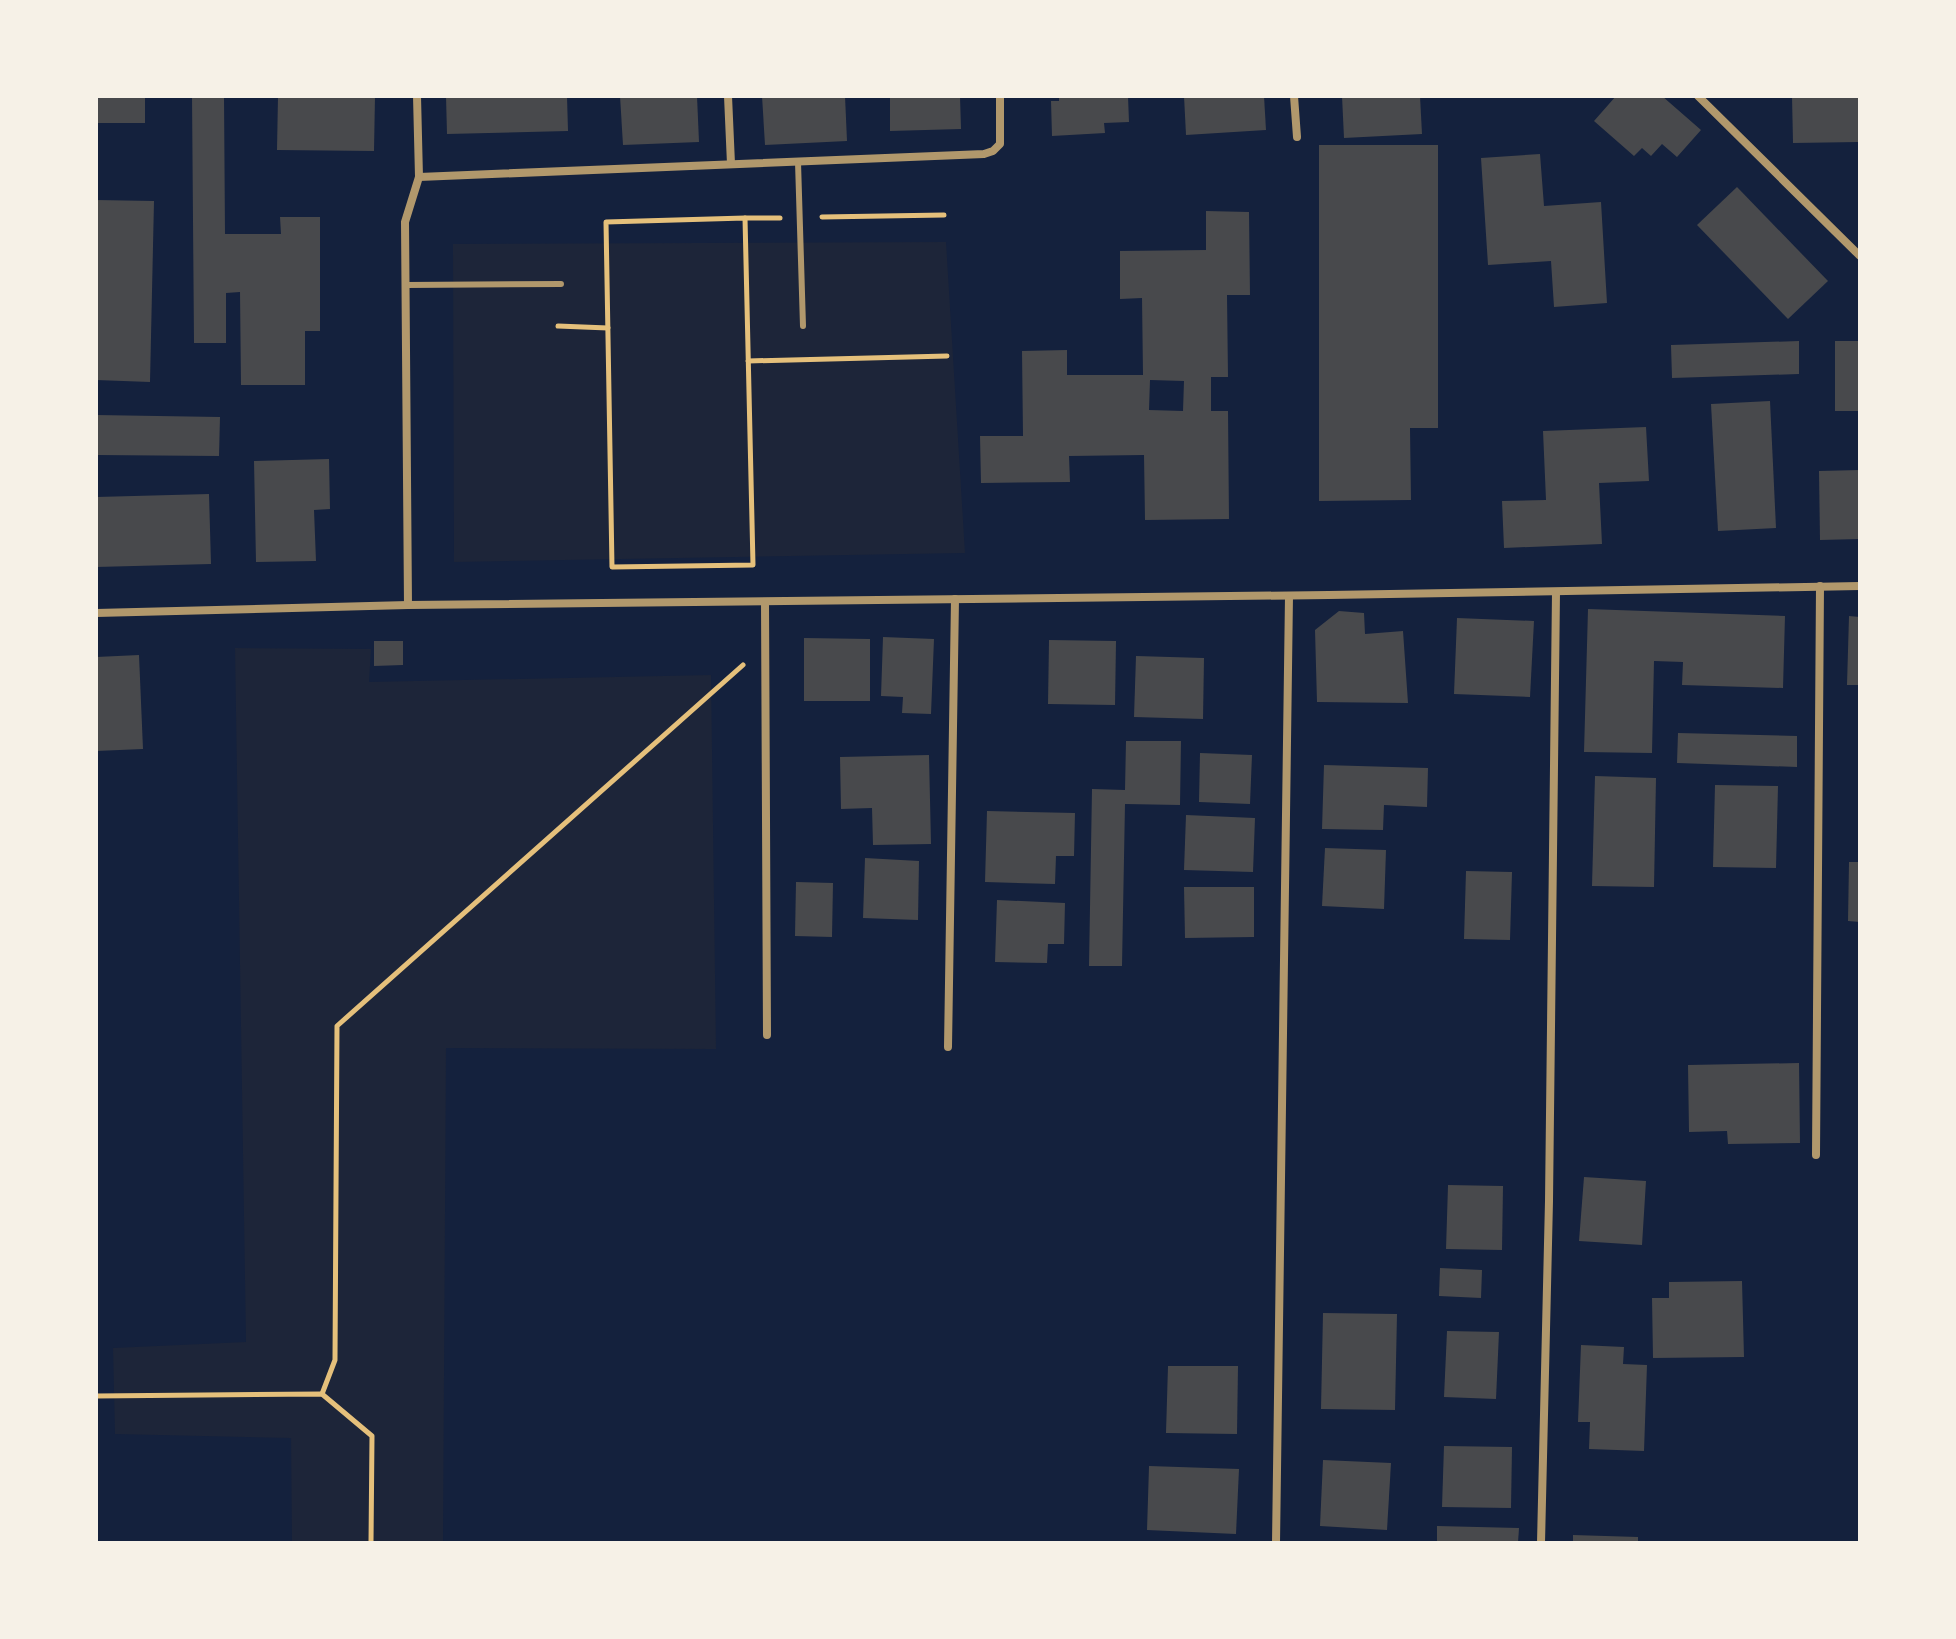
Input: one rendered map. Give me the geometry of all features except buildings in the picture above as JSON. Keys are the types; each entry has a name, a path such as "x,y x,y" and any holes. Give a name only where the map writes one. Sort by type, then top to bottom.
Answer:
{"street":[{"path":"408,605 405,222 419,177 417,96"},
{"path":"728,96 731,164"},
{"path":"419,177 984,154 997,147 1001,139 1000,96"},
{"path":"1294,96 1297,137"},
{"path":"1698,96 1860,256"},
{"path":"1816,1155 1820,586"},
{"path":"96,613 408,605 1289,596 1860,586"},
{"path":"1541,1543 1549,1216 1556,592"},
{"path":"1276,1543 1289,596"},
{"path":"948,1047 955,599"},
{"path":"765,602 767,1035"}],"lane":[{"path":"798,162 803,326"},
{"path":"406,285 561,284"}],"path":[{"path":"745,218 753,565 612,567 606,222 745,218 944,215"},
{"path":"558,326 608,328"},
{"path":"748,361 947,356"},
{"path":"322,1394 335,1360 337,1026 765,646"},
{"path":"96,1396 322,1394 372,1436 371,1543"}],"shaded area":[{"path":"946,242 965,553 454,562 453,244"},
{"path":"235,648 371,649 369,682 711,675 716,1049 446,1048 443,1543 292,1543 291,1438 115,1434 113,1348 246,1342"}]}
